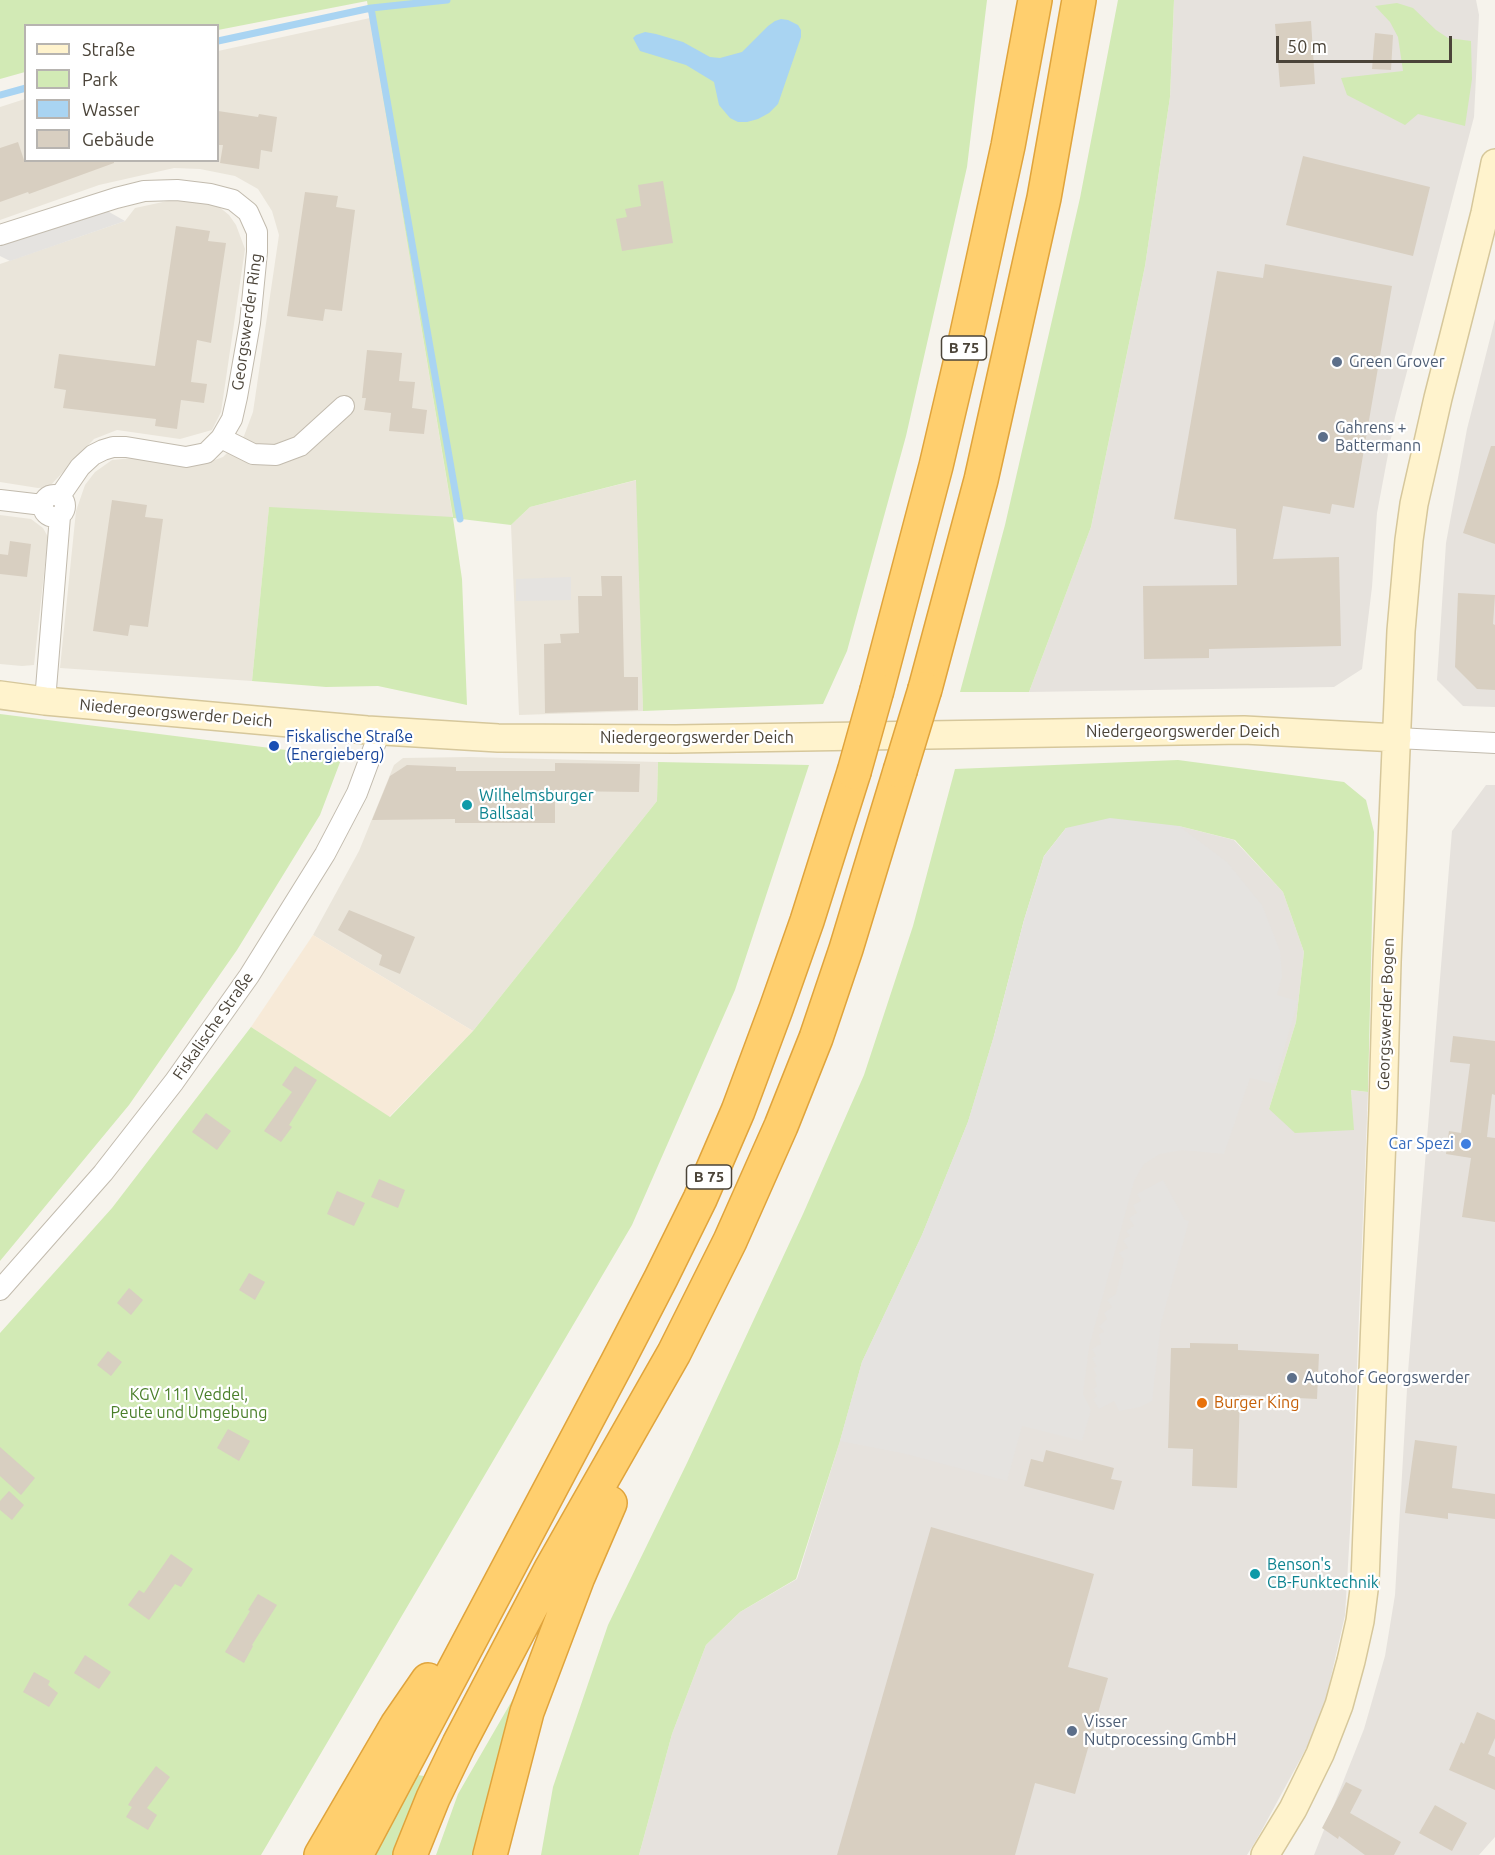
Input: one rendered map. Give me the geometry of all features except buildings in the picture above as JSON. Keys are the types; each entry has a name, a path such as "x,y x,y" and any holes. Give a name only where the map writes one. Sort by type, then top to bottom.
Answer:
{"highway":[{"name":"B 75","path":"491,1851 528,1712 578,1577 674,1353 735,1230 781,1126 816,1038 846,949 925,689 983,470 1044,198 1079,0"},
{"name":"B 75","path":"513,1558 661,1278 700,1199 738,1111 777,1009 807,921 854,772 936,466 1008,146 1034,1"},
{"name":"B 75","path":"410,1855 459,1743 551,1569 674,1353"},
{"path":"321,1855 397,1725 513,1558"},
{"path":"356,1855 513,1558"}],"street":[{"name":"Georgswerder Bogen","path":"1265,1855 1293,1809 1320,1754 1339,1705 1360,1621 1365,1582 1397,738 1408,540 1437,398 1485,213 1495,163"},
{"name":"Georgswerder Ring","path":"0,235 116,198 144,191 177,190 210,194 233,200 248,212 257,232 250,323 232,419 221,438 206,453 186,457 126,447 103,450 80,467 54,506 45,701"},
{"path":"221,438 253,454 276,455 300,446 344,406"},
{"path":"0,500 54,506"},
{"name":"Niedergeorgswerder Deich","path":"0,695 380,731 498,738 675,739 1244,730 1397,738"},
{"name":"Fiskalische Straße","path":"0,1290 103,1173 174,1082 249,976 324,854 357,794 380,731"},
{"path":"1397,738 1495,743"}],"shaded area":[{"path":"1174,0 1476,0 1479,15 1474,117 1395,417 1377,513 1372,587 1362,669 1334,687 1029,692 1091,527 1145,266 1170,97"},
{"path":"370,18 453,518 269,508 252,681 60,668 76,511 85,485 95,472 112,460 133,458 186,465 212,461 223,457 244,436 253,412 279,235 272,211 258,189 235,176 200,169 174,168 99,185 0,220 0,107 24,99 24,162 219,162 219,51"},
{"path":"177,199 218,206 236,225 245,249 221,412 212,430 180,439 117,430 94,439 49,487 38,488 0,482 0,264 125,221 135,208"},
{"path":"102,208 125,221 10,261 0,256 0,244"},
{"path":"1495,319 1495,707 1463,706 1437,680 1446,543 1467,429"},
{"path":"637,480 643,711 519,715 511,525 530,507"},
{"path":"0,515 31,519 43,528 48,537 34,665 0,664"},
{"path":"571,577 571,600 516,601 516,579"},
{"path":"470,757 658,762 657,801 473,1031 313,935 359,851 394,765 403,758"},
{"path":"1486,785 1495,785 1495,1837 1479,1855 1314,1855 1364,1729 1385,1656 1395,1595 1408,1372 1452,831"},
{"path":"1110,818 1179,826 1227,862 1262,905 1280,951 1282,976 1277,995 1298,1001 1274,1084 1250,1078 1224,1154 1182,1150 1160,1154 1144,1164 1134,1181 1089,1347 1083,1394 1091,1410 1082,1441 1022,1426 1007,1481 902,1453 840,1441 862,1362 922,1235 968,1122 1044,856 1066,828"},
{"path":"1179,826 1234,840 1283,892 1304,952 1296,1022 1269,1109 1353,1130 1351,1090 1368,1092 1345,1615 1321,1721 1247,1855 639,1855 672,1734 706,1645 740,1612 797,1579 862,1362 922,1235 968,1122 994,1036"},
{"path":"313,935 473,1031 389,1117 251,1027"},
{"path":"1163,1180 1185,1220 1189,1221 1161,1323 1152,1401 1140,1407 1119,1411 1114,1401 1099,1409 1093,1399 1097,1396 1093,1389 1097,1386 1095,1378 1097,1376 1093,1368 1097,1367 1092,1358 1096,1356 1092,1349 1101,1344 1099,1334 1104,1332 1099,1326 1107,1319 1104,1313 1112,1307 1107,1300 1116,1294 1124,1260 1119,1253 1128,1248 1123,1240 1130,1236 1126,1231 1134,1226 1129,1218 1137,1213 1133,1205 1141,1201 1137,1194"}],"green space":[{"path":"0,0 987,0 967,167 906,436 847,651 823,704 643,711 636,480 530,507 511,525 453,518 462,579 467,705 378,686 326,687 252,681 269,507 453,517 367,1 219,30 219,24 24,24 24,72 0,79"},
{"path":"1118,0 1174,0 1170,97 1145,266 1091,527 1029,692 960,692 1005,525 1080,198"},
{"path":"1397,3 1413,8 1448,38 1471,41 1472,79 1465,126 1418,114 1405,125 1347,95 1341,78 1403,71 1398,37 1390,22 1375,6"},
{"path":"0,714 342,757 320,815 237,950 129,1105 0,1261"},
{"path":"1178,760 1344,782 1366,800 1374,832 1368,1092 1351,1090 1354,1130 1295,1133 1269,1109 1296,1022 1304,952 1283,892 1235,840 1179,826 1066,828 1044,856 968,1122 922,1235 862,1362 840,1441 796,1579 740,1612 706,1645 672,1734 639,1855 541,1855 553,1787 608,1625 687,1463 803,1214 864,1075 913,926 955,769"},
{"name":"KGV 111 Veddel, Peute und Umgebung","path":"658,762 809,765 735,990 632,1225 261,1855 0,1855 0,1333 112,1208 251,1027 390,1117 473,1031 657,801"},
{"path":"521,1685 480,1855 436,1855 458,1794"},
{"path":"411,1774 424,1776 393,1855 374,1855"}],"water":[{"path":"781,19 798,25 801,37 778,104 769,113 747,122 738,122 730,118 719,105 714,82 686,65 640,51 633,38 645,32 656,34 683,42 710,57 720,58 742,52 768,26"}],"waterway":[{"path":"219,41 371,8 447,0"},
{"path":"371,8 460,519"},
{"path":"0,95 24,89"}],"place":[{"name":"Green Grover","path":"1337,362"},
{"name":"Gahrens + Battermann","path":"1323,437"},
{"name":"Fiskalische Straße (Energieberg)","path":"274,746"},
{"name":"Wilhelmsburger Ballsaal","path":"467,805"},
{"name":"Car Spezi","path":"1466,1144"},
{"name":"Autohof Georgswerder","path":"1292,1378"},
{"name":"Burger King","path":"1202,1403"},
{"name":"Benson's CB-Funktechnik","path":"1255,1574"},
{"name":"Visser Nutprocessing GmbH","path":"1072,1731"}]}
